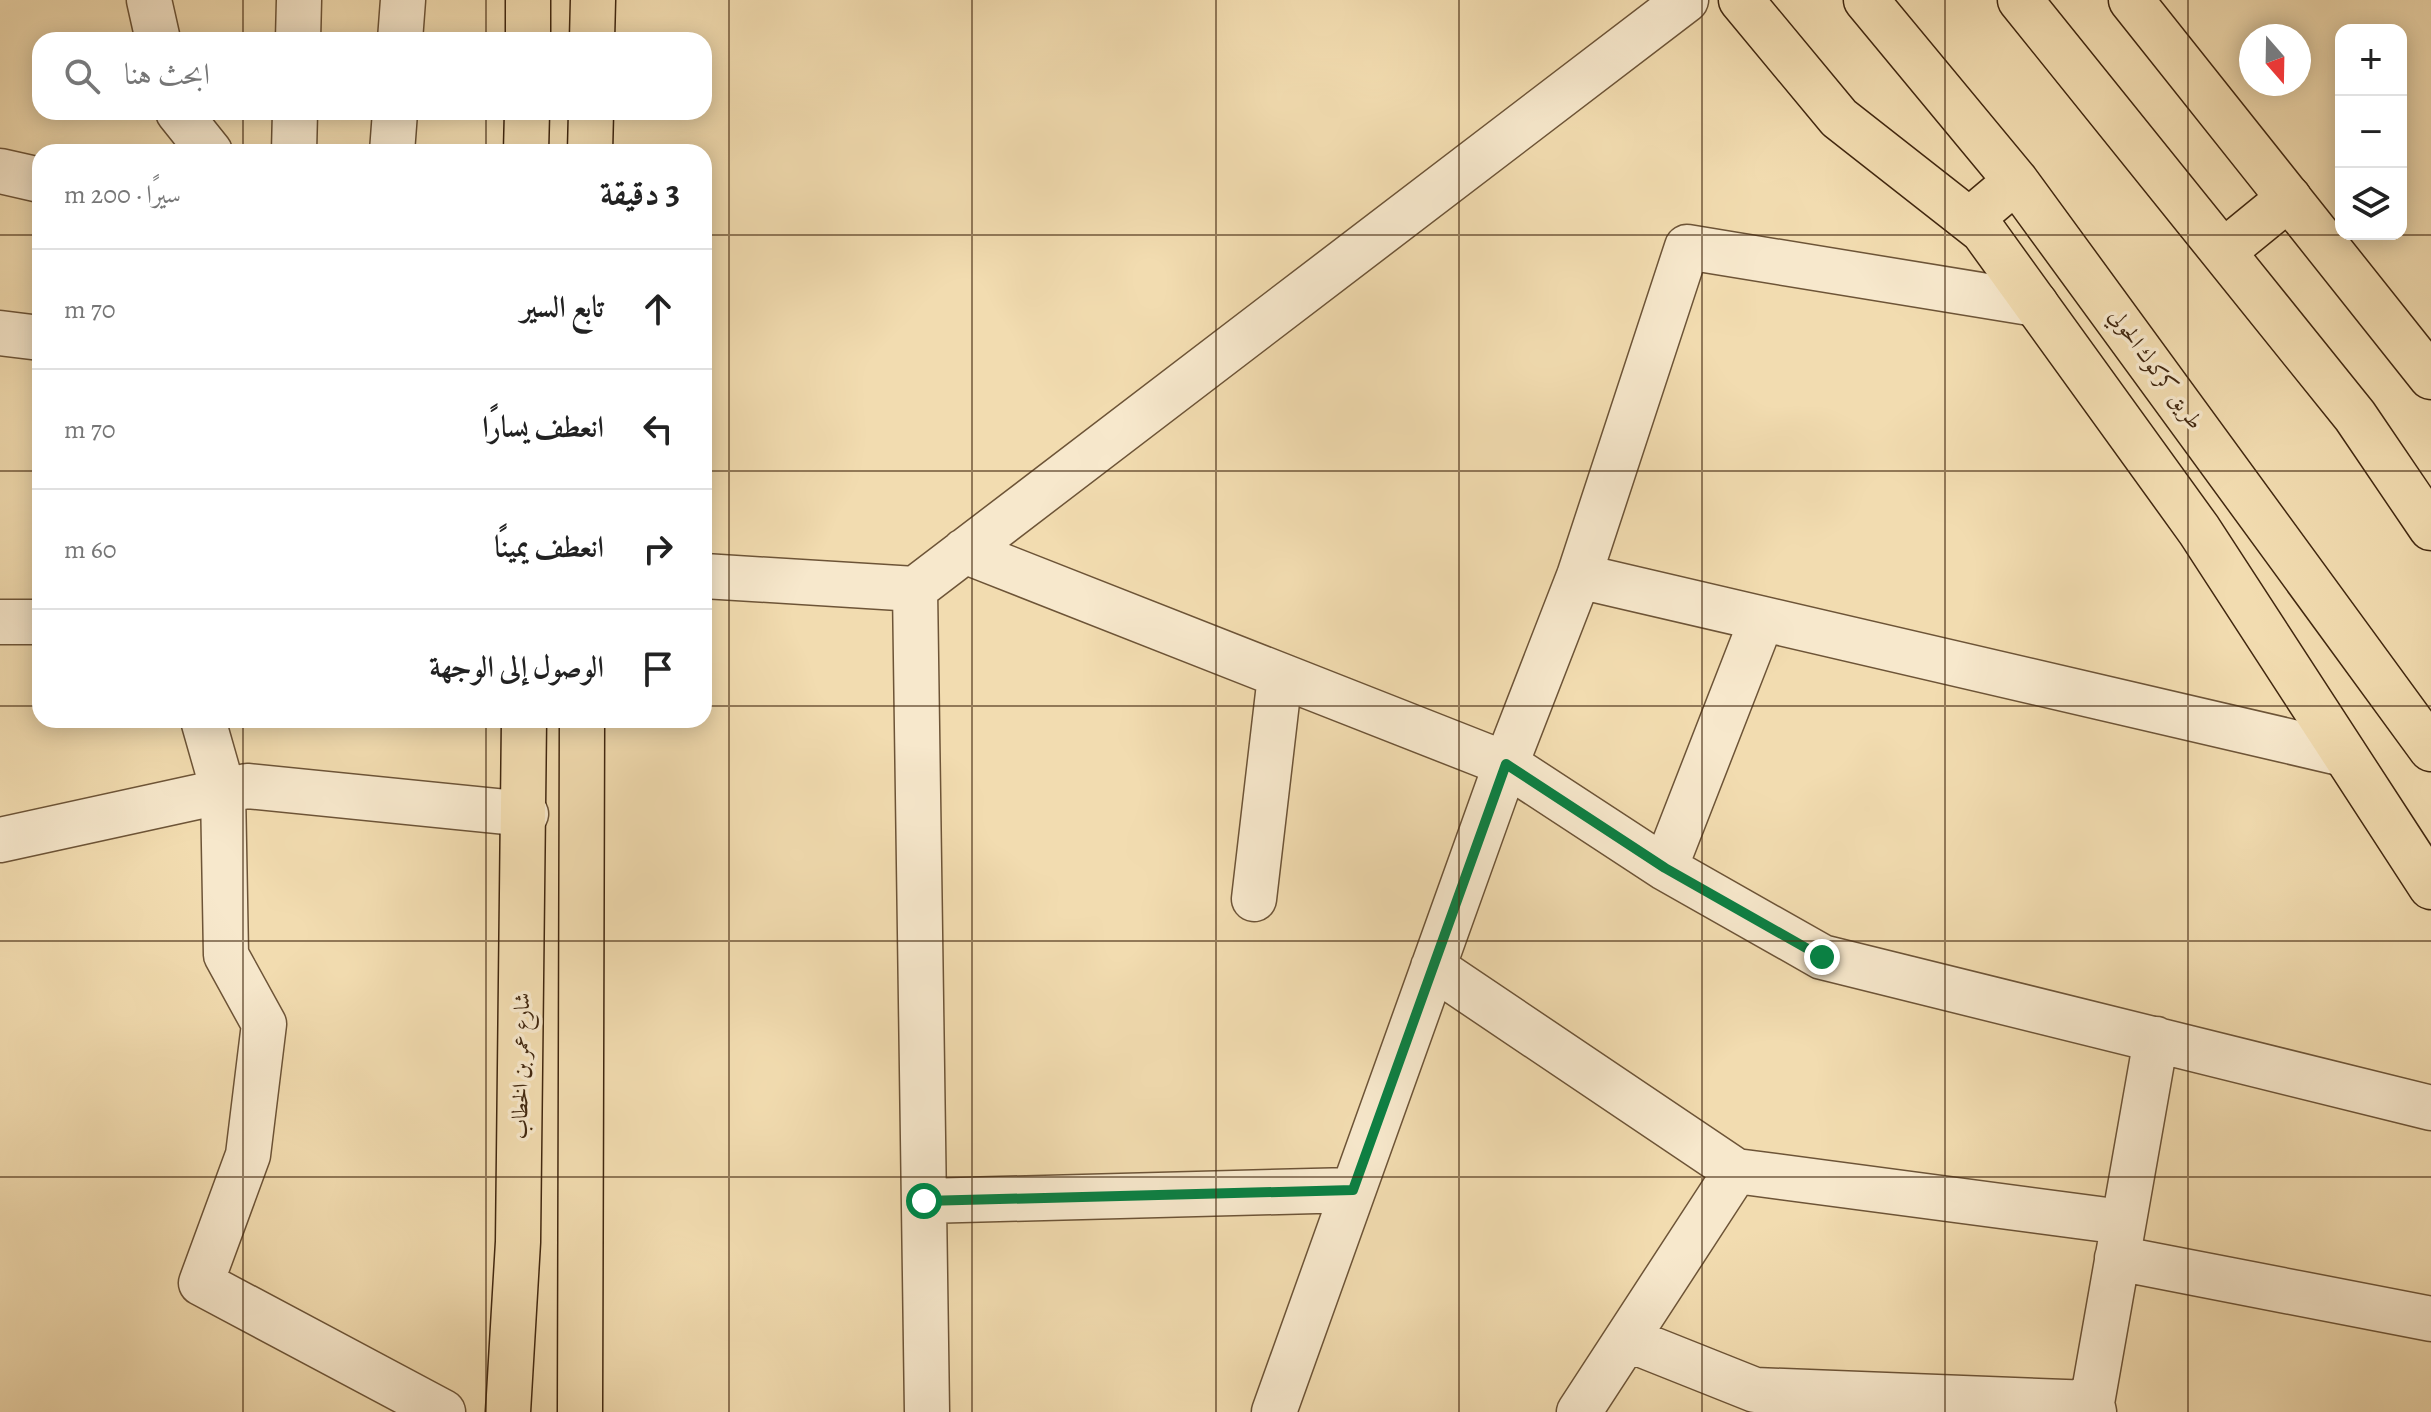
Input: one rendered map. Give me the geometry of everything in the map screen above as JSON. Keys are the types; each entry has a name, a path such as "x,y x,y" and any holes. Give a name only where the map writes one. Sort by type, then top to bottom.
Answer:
{"main road":[{"path":"528,0 528,32"},
{"path":"592,32 593,0"},
{"path":"1741,0 1839,118 1971,219 2199,530 2431,887"},
{"name":"طريق كركوك الحولي","path":"1866,0 2016,181 2431,749"},
{"path":"2020,0 2355,416 2431,528"},
{"path":"2131,0 2431,377"},
{"path":"526,144 527,120"},
{"path":"590,144 591,120"},
{"path":"1971,219 2016,181"},
{"path":"2223,252 2289,198"},
{"name":"شارع عمر بن الخطاب","path":"508,1412 518,1242 526,814 524,728"},
{"path":"580,1412 582,728"}],"street":[{"path":"149,0 156,32"},
{"path":"298,32 299,0"},
{"path":"401,32 403,0"},
{"path":"712,576 915,589 1686,0"},
{"path":"184,120 204,144"},
{"path":"294,144 295,120"},
{"path":"393,144 394,120"},
{"path":"0,171 32,178"},
{"path":"1274,1412 1506,764 1579,576 1687,247 2036,304"},
{"path":"0,333 32,337"},
{"path":"964,551 1506,764 1665,868 1822,957 2431,1108"},
{"path":"1579,576 2344,754"},
{"path":"915,589 927,1412"},
{"path":"1665,868 1762,619"},
{"path":"0,622 32,622"},
{"path":"1254,899 1280,676"},
{"path":"205,728 223,790 226,955 264,1024 248,1155 201,1283 443,1412"},
{"path":"0,840 247,786 526,814"},
{"path":"1433,967 1736,1171 2120,1240 2431,1319"},
{"path":"1627,1339 1755,1390 2093,1408 2156,1039"},
{"path":"1579,1412 1736,1171"},
{"path":"924,1201 1353,1190"}],"route":[{"path":"924,1201 1353,1190 1506,764 1665,868 1822,957"}]}
